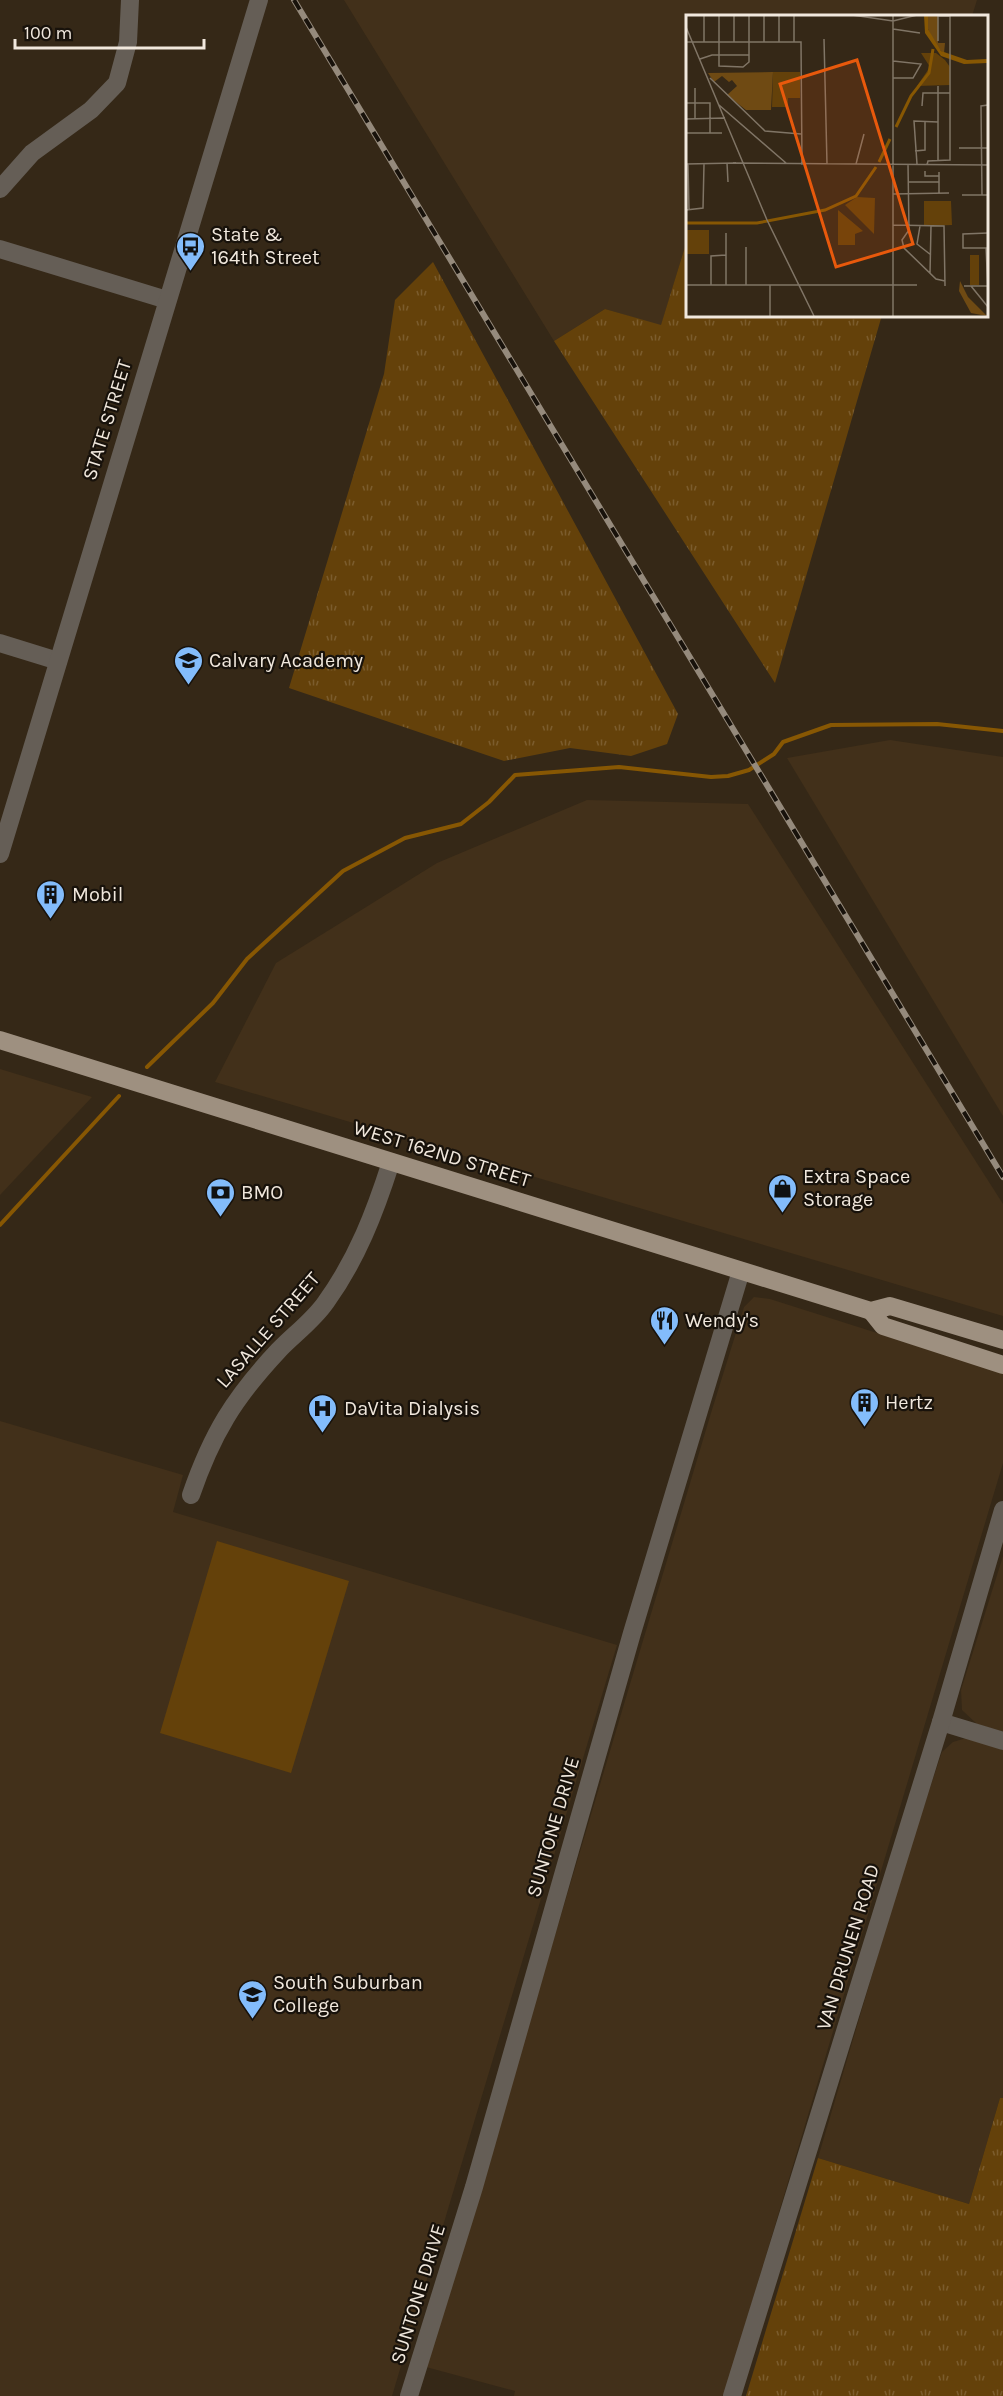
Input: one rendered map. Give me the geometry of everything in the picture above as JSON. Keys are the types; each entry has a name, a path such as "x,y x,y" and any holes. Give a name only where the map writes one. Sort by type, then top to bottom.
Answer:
{"main road":[{"name":"WEST 162ND STREET","path":"0,1040 871,1311 890,1306 1003,1340"},
{"name":"WEST 162ND STREET","path":"871,1311 883,1326 1003,1365"}],"street":[{"path":"0,189 32,153 92,110 117,83 129,42 130,0"},
{"name":"STATE STREET","path":"0,854 166,300 259,0"},
{"path":"0,249 166,300"},
{"path":"0,643 58,661"},
{"name":"LASALLE STREET","path":"191,1495 203,1460 224,1417 249,1382 325,1304 354,1259 374,1216 391,1162"},
{"name":"SUNTONE DRIVE","path":"409,2396 474,2187 632,1633 741,1271"},
{"name":"VAN DRUNEN ROAD","path":"732,2396 941,1722 1003,1510"},
{"path":"941,1722 1003,1741"}],"shaded area":[{"path":"344,0 977,0 972,15 686,15 686,244 661,326 605,309 554,341"},
{"path":"890,740 1003,757 1003,1116 787,758"},
{"path":"587,800 748,804 1003,1204 1003,1316 215,1082 276,963 437,863"},
{"path":"0,1069 92,1097 0,1195"},
{"path":"754,1297 770,1299 1003,1373 1003,1463 724,2396 514,2396 515,2391 426,2367 711,1413 744,1307"},
{"name":"South Suburban College","path":"0,1421 183,1475 173,1512 617,1645 392,2396 0,2396"},
{"path":"1003,1556 1003,1732 977,1724 962,1710 961,1690"},
{"path":"966,1738 1003,1750 1003,2098 1000,2098 969,2204 818,2158 906,1860 942,1752 953,1742"}],"green space":[{"path":"686,244 686,316 882,316 775,683 554,341 605,309 661,325"},
{"path":"433,262 678,714 667,744 631,756 570,748 504,761 289,688 384,374 395,300"},
{"path":"217,1541 349,1581 291,1773 160,1733"},
{"path":"1000,2098 1003,2098 1003,2396 746,2396 818,2158 969,2204"}],"waterway":[{"path":"147,1067 213,1003 247,959 343,871 405,838 461,824 489,802 515,775 619,767 711,777 728,776 749,770 774,754 783,742 831,725 937,724 1003,731"},
{"path":"0,1225 119,1096"}],"railway":[{"path":"294,0 1003,1177"}],"place":[{"name":"State & 164th Street","path":"190,272"},
{"name":"Calvary Academy","path":"188,686"},
{"name":"Mobil","path":"51,920"},
{"name":"Extra Space Storage","path":"782,1214"},
{"name":"BMO","path":"220,1218"},
{"name":"Wendy's","path":"664,1346"},
{"name":"Hertz","path":"864,1428"},
{"name":"DaVita Dialysis","path":"323,1434"},
{"name":"South Suburban College","path":"252,2020"}]}
